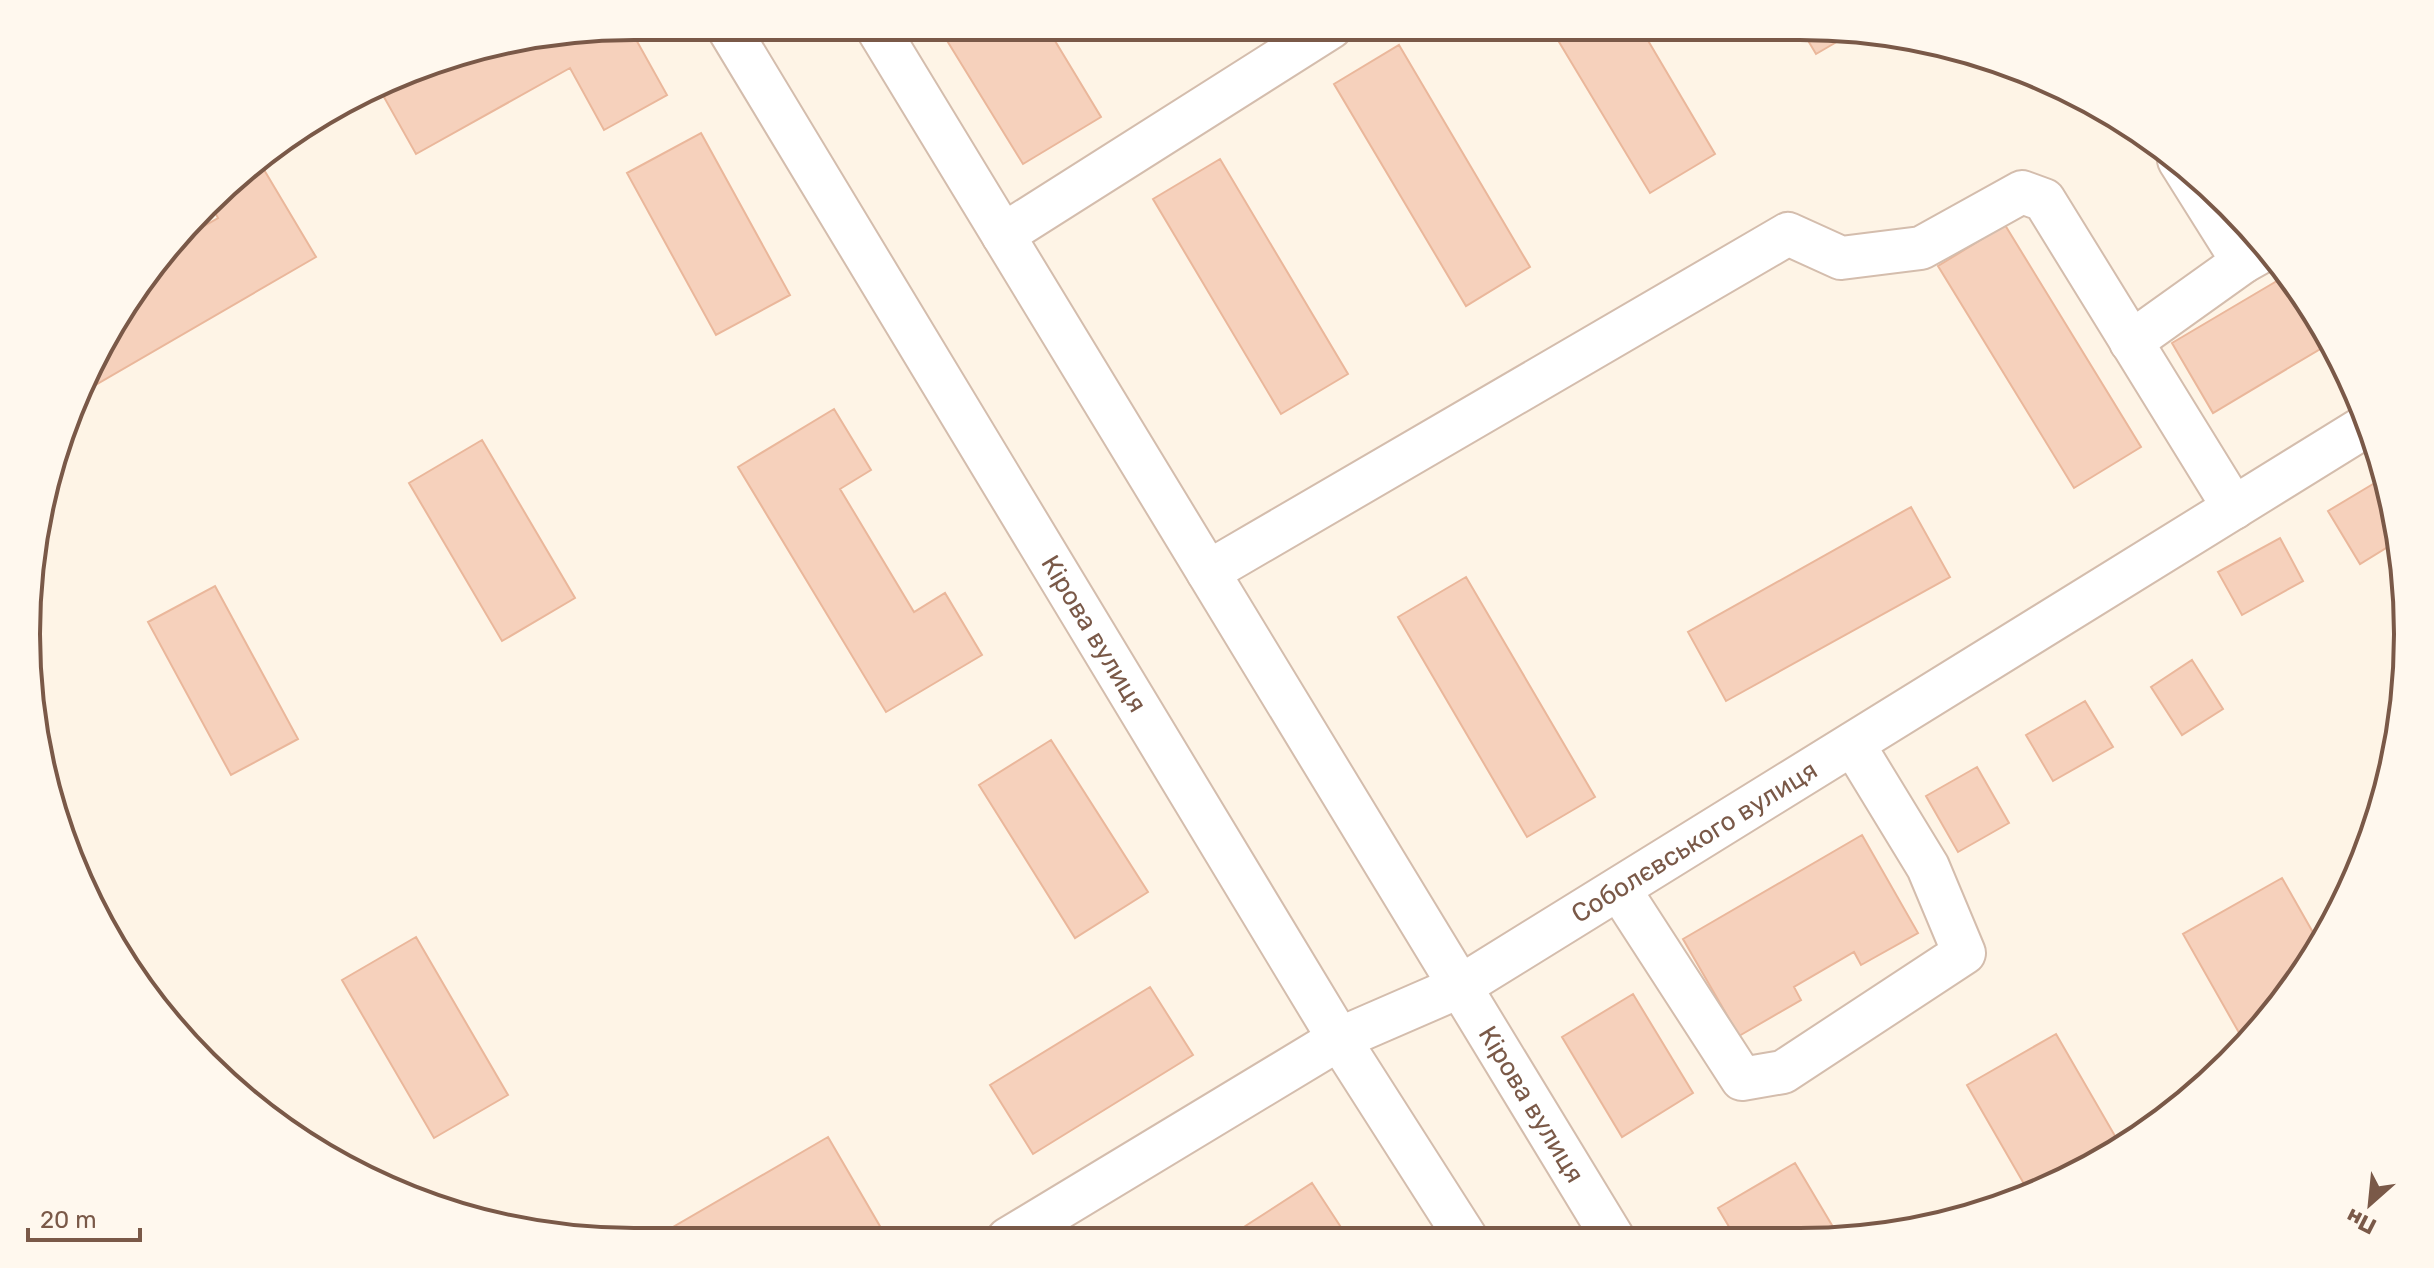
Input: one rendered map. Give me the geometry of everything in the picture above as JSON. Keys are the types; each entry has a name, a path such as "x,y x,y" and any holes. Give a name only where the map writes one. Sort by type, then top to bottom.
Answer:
{"street":[{"name":"Кірова вулиця","path":"735,40 1339,1039 1460,1228"},
{"name":"Кірова вулиця","path":"885,40 1607,1228"},
{"path":"1003,235 1276,41"},
{"path":"1208,572 1788,234 1841,258 1921,248 2022,192 2044,200 2234,508"},
{"path":"2131,342 2256,255 2237,232"},
{"name":"Соболєвського вулиця","path":"1026,1228 1339,1039 1461,986 2358,431"},
{"path":"1619,889 1742,1079 1783,1072 1964,953 1928,867 1853,744"}],"building":[{"path":"636,40 667,95 604,130 570,68 416,154 383,96 443,72 518,51 595,41"},
{"path":"947,40 1054,40 1101,117 1023,164"},
{"path":"1558,40 1648,40 1715,154 1650,193"},
{"path":"1808,40 1838,41 1816,54"},
{"path":"1399,45 1530,267 1466,306 1334,84"},
{"path":"701,133 790,295 716,335 627,173"},
{"path":"1220,159 1348,374 1281,414 1153,199"},
{"path":"264,170 316,257 95,385 120,337 163,272 200,228 218,218 215,213"},
{"path":"2005,225 2141,447 2074,488 1938,266"},
{"path":"2277,281 2321,349 2213,413 2172,343"},
{"path":"834,409 871,470 840,489 914,612 945,593 982,655 886,712 738,467"},
{"path":"482,440 575,598 502,641 409,483"},
{"path":"2375,483 2388,547 2360,564 2328,511"},
{"path":"1911,507 1950,577 1726,701 1688,632"},
{"path":"2280,538 2303,581 2242,615 2218,572"},
{"path":"1466,577 1595,797 1527,837 1398,617"},
{"path":"215,586 298,739 231,775 148,622"},
{"path":"2192,660 2223,709 2182,735 2151,687"},
{"path":"2085,701 2113,747 2053,781 2026,735"},
{"path":"1051,740 1148,892 1075,938 979,785"},
{"path":"1977,767 2009,823 1958,852 1926,796"},
{"path":"1862,835 1918,933 1861,965 1854,952 1794,987 1801,1000 1739,1036 1683,939"},
{"path":"2282,878 2313,933 2271,996 2240,1034 2183,934"},
{"path":"416,937 508,1095 434,1138 342,980"},
{"path":"1150,987 1193,1055 1033,1154 990,1085"},
{"path":"1633,994 1693,1093 1622,1137 1562,1037"},
{"path":"2056,1034 2116,1137 2063,1167 2024,1184 1967,1085"},
{"path":"828,1137 881,1228 671,1228"},
{"path":"1795,1163 1833,1227 1730,1228 1718,1208"},
{"path":"1312,1183 1341,1228 1242,1228"}]}
